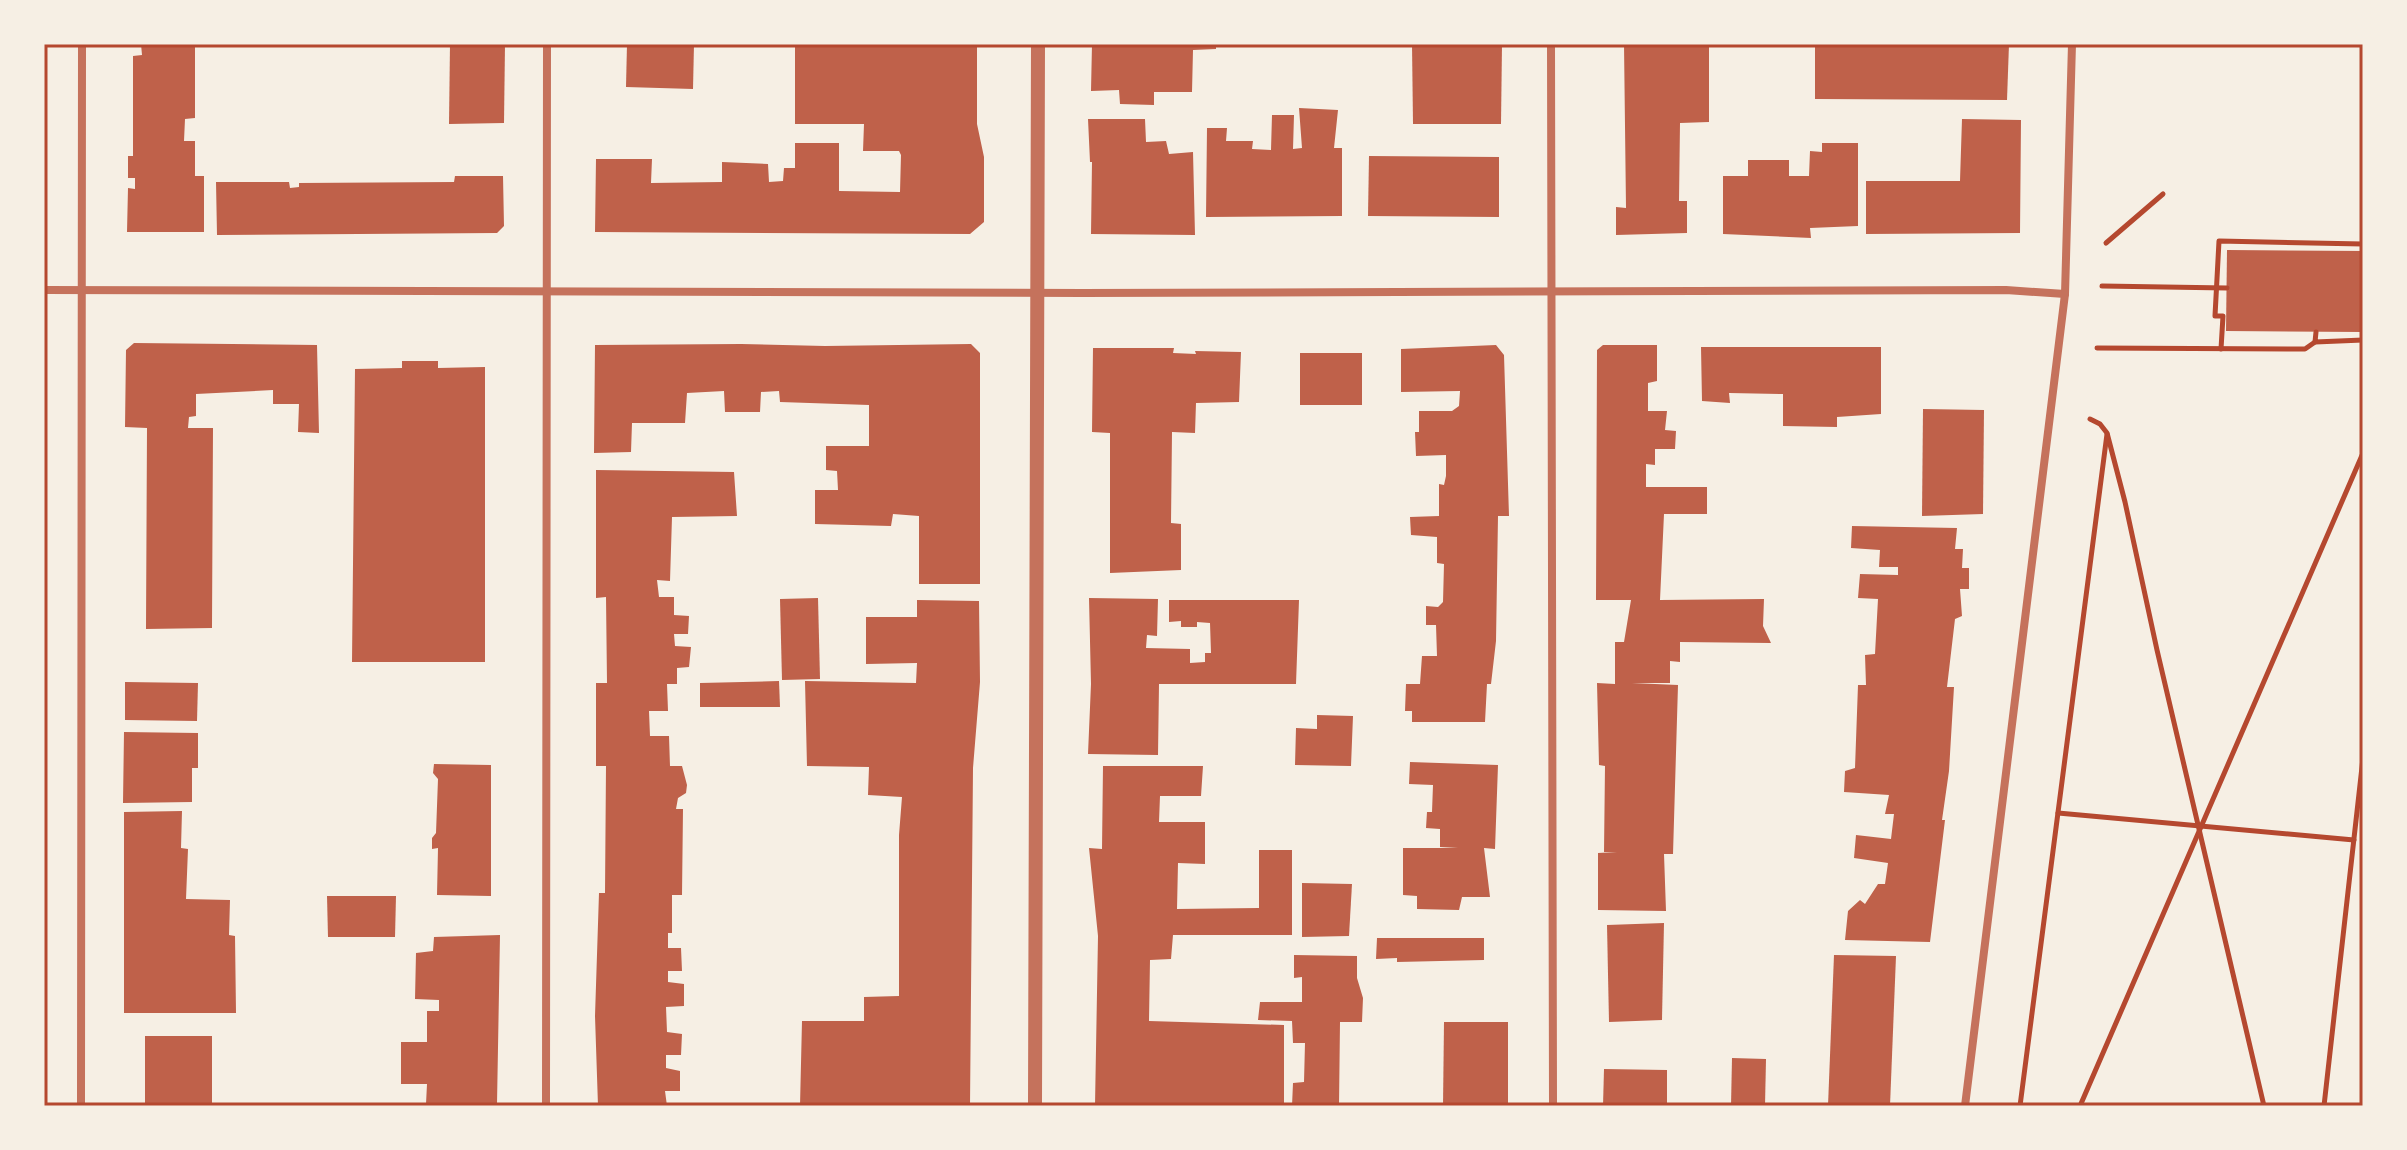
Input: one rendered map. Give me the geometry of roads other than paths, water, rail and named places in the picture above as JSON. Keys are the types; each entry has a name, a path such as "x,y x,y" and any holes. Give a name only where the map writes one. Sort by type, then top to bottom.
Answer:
{"street":[{"path":"81,1106 82,44"},
{"path":"546,1106 547,44"},
{"path":"1035,1106 1038,44"},
{"path":"1551,44 1553,1106"},
{"path":"1965,1106 2065,294 2072,44"},
{"path":"44,290 2006,290 2065,294"}]}
